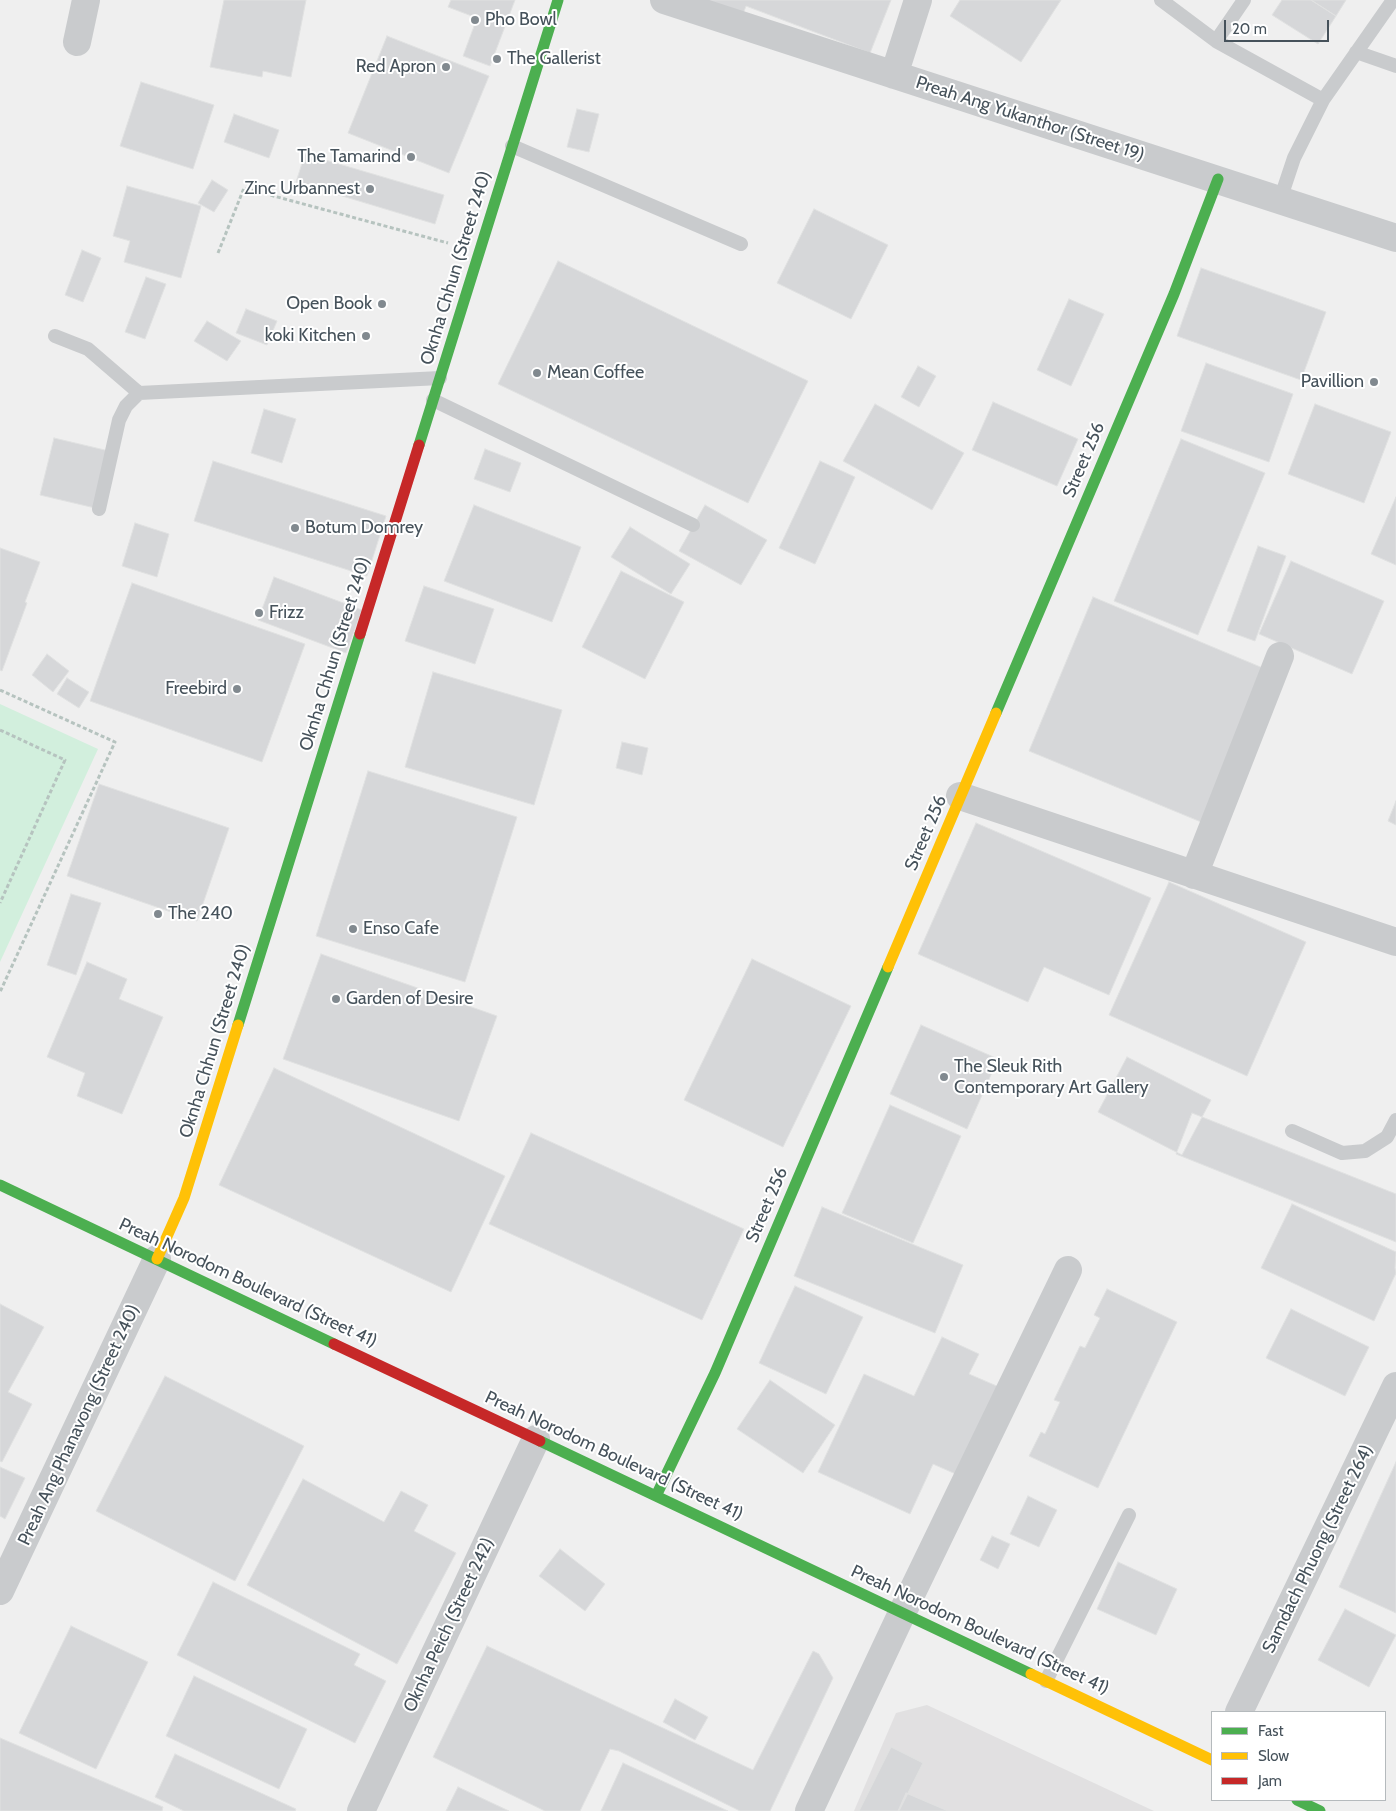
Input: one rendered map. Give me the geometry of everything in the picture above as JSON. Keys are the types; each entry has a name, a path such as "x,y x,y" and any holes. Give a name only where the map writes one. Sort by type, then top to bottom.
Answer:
{"street":[{"path":"77,42 86,0"},
{"name":"Oknha Chhun (Street 240)","path":"157,1259 184,1198 558,0"},
{"name":"Preah Ang Yukanthor (Street 19)","path":"664,0 1396,238"},
{"path":"894,75 918,0"},
{"name":"Street 256","path":"656,1496 715,1373 1174,294 1218,180"},
{"path":"1194,875 1280,656"},
{"path":"960,796 1396,942"},
{"name":"Preah Norodom Boulevard (Street 41)","path":"0,1185 1211,1760"},
{"name":"Preah Ang Phanavong (Street 240)","path":"0,1590 157,1259"},
{"path":"809,1811 902,1613 1068,1270"},
{"name":"Samdach Phuong (Street 264)","path":"1239,1711 1396,1386"},
{"name":"Oknha Peich (Street 242)","path":"362,1811 536,1439"},
{"path":"1298,1801 1320,1811"}],"lane":[{"path":"1161,0 1216,41 1323,100"},
{"path":"1216,41 1244,0"},
{"path":"1280,200 1294,158 1323,100 1393,0"},
{"path":"1356,52 1396,66"},
{"path":"512,146 741,244"},
{"path":"55,336 88,349 139,392 440,378"},
{"path":"99,509 119,420 126,406 139,392"},
{"path":"433,400 693,525"},
{"path":"1292,1132 1342,1153 1365,1151 1387,1137 1396,1120"},
{"path":"1046,1681 1129,1515"}],"path":[{"path":"218,253 244,188 479,252"},
{"path":"0,690 115,742 0,992"},
{"path":"0,730 66,760 0,903"}],"shaded area":[{"path":"927,1705 1154,1811 854,1811 896,1713"}],"green space":[{"path":"0,704 98,749 0,962"}],"building":[{"path":"224,0 306,0 291,77 263,71 262,77 210,67"},
{"path":"451,0 515,0 490,66 463,56 477,18 448,7"},
{"path":"707,0 891,0 870,53 746,6 743,14"},
{"path":"960,0 1061,0 1021,62 950,16"},
{"path":"1282,0 1311,0 1336,16 1318,44 1272,15"},
{"path":"1311,0 1346,0 1336,16"},
{"path":"387,36 489,76 449,173 348,133"},
{"path":"141,82 214,105 193,169 120,146"},
{"path":"577,109 599,114 589,152 567,147"},
{"path":"234,114 279,130 269,158 224,142"},
{"name":"Zinc Urbannest","path":"305,154 444,195 435,224 296,182"},
{"path":"212,180 228,190 214,212 198,203"},
{"path":"127,186 201,206 181,278 124,262 130,241 113,236"},
{"path":"814,209 888,245 851,319 777,283"},
{"path":"82,250 101,258 83,302 65,295"},
{"path":"558,261 808,381 748,503 498,384"},
{"path":"1201,268 1326,312 1301,380 1177,336"},
{"path":"146,277 166,284 145,339 125,332"},
{"path":"1069,299 1104,314 1071,386 1037,370"},
{"path":"246,309 277,321 267,345 236,333"},
{"path":"207,321 241,341 227,361 194,341"},
{"path":"1206,363 1293,394 1269,462 1181,431"},
{"path":"918,366 936,376 919,407 901,397"},
{"path":"993,402 1078,439 1057,486 972,450"},
{"path":"875,404 964,453 932,510 843,461"},
{"path":"1315,404 1391,432 1364,503 1288,474"},
{"path":"264,409 296,419 282,463 251,453"},
{"path":"54,438 109,451 95,508 40,495"},
{"path":"1181,439 1265,473 1198,635 1114,601"},
{"path":"485,449 521,463 510,492 474,479"},
{"path":"213,461 386,516 367,576 194,521"},
{"path":"820,461 855,477 815,564 779,548"},
{"path":"1396,497 1396,565 1371,554"},
{"path":"474,505 581,547 552,622 444,581"},
{"path":"705,505 767,540 741,585 679,551"},
{"path":"135,523 169,534 157,577 122,566"},
{"path":"630,527 690,564 671,594 611,557"},
{"path":"1258,546 1286,556 1255,641 1227,631"},
{"path":"0,548 40,562 2,671 0,670"},
{"path":"1291,561 1384,601 1352,674 1259,634"},
{"path":"621,571 684,602 645,679 582,647"},
{"path":"274,577 362,610 346,653 258,620"},
{"path":"132,583 305,644 262,762 90,701"},
{"path":"424,586 494,609 475,664 405,641"},
{"path":"1093,597 1270,671 1206,824 1029,751"},
{"path":"47,654 69,671 53,692 32,675"},
{"path":"433,672 562,710 534,805 405,767"},
{"path":"67,678 89,692 79,708 57,694"},
{"path":"622,742 648,748 642,775 616,768"},
{"path":"368,771 517,817 465,982 316,936"},
{"path":"99,784 229,828 197,921 67,876"},
{"path":"1396,801 1396,825 1388,821"},
{"path":"976,823 1151,898 1109,995 1044,967 1028,1002 918,954"},
{"path":"1169,882 1306,942 1247,1076 1109,1015"},
{"path":"71,894 101,903 76,975 47,965"},
{"path":"321,954 497,1016 459,1121 283,1059"},
{"path":"752,959 851,1006 783,1147 684,1100"},
{"path":"87,962 127,979 119,999 163,1017 122,1114 77,1096 85,1073 47,1057"},
{"name":"The Sleuk Rith Contemporary Art Gallery","path":"921,1025 998,1059 967,1129 890,1094"},
{"path":"1127,1057 1211,1100 1182,1155 1098,1112"},
{"path":"274,1068 505,1176 451,1292 219,1185"},
{"path":"890,1105 961,1136 913,1243 842,1213"},
{"path":"1192,1113 1396,1194 1396,1242 1176,1154"},
{"path":"531,1133 744,1229 702,1320 489,1224"},
{"path":"1292,1204 1396,1252 1396,1273 1374,1321 1261,1268"},
{"path":"822,1207 963,1265 935,1333 794,1276"},
{"path":"795,1286 863,1317 826,1394 759,1363"},
{"path":"1107,1289 1177,1322 1098,1488 1029,1456 1041,1432 1045,1434 1060,1402 1054,1400 1080,1346 1085,1348 1100,1318 1094,1315"},
{"path":"0,1304 44,1327 8,1392 32,1404 2,1462 0,1461"},
{"path":"1291,1309 1369,1347 1345,1396 1266,1358"},
{"path":"942,1337 979,1354 969,1374 999,1387 958,1475 933,1464 910,1514 818,1472 864,1374 914,1396"},
{"path":"165,1376 304,1446 235,1581 96,1511"},
{"path":"770,1380 835,1425 803,1473 737,1429"},
{"path":"1396,1462 1396,1613 1339,1587"},
{"path":"0,1467 25,1478 5,1519 0,1516"},
{"path":"303,1479 384,1522 401,1491 428,1505 414,1531 456,1553 397,1664 247,1585"},
{"path":"1028,1496 1057,1510 1039,1547 1010,1534"},
{"path":"992,1536 1010,1544 998,1569 980,1560"},
{"path":"560,1549 605,1584 585,1611 539,1576"},
{"path":"1118,1562 1177,1589 1156,1635 1097,1609"},
{"path":"213,1582 360,1654 354,1665 386,1681 355,1743 177,1655"},
{"path":"1345,1609 1396,1635 1369,1687 1318,1660"},
{"path":"71,1626 148,1662 96,1769 19,1733"},
{"path":"487,1646 753,1770 813,1651 819,1654 833,1678 770,1811 740,1811 619,1751 610,1749 580,1811 545,1811 433,1757"},
{"path":"194,1676 307,1729 279,1789 166,1736"},
{"path":"675,1699 708,1717 695,1740 663,1722"},
{"path":"0,1738 163,1807 162,1811 0,1811"},
{"path":"891,1747 923,1763 899,1811 859,1811"},
{"path":"175,1754 296,1809 295,1811 184,1811 155,1797"},
{"path":"623,1763 728,1811 601,1811"},
{"path":"458,1787 509,1811 446,1811"},
{"path":"906,1793 948,1811 898,1811"}],"traffic: fast":[{"path":"419,445 558,0"},
{"path":"996,713 1174,294 1218,179"},
{"path":"238,1025 360,634"},
{"path":"656,1496 715,1373 888,967"},
{"path":"0,1185 334,1344"},
{"path":"540,1441 1031,1674"},
{"path":"1299,1801 1320,1811"}],"traffic: slow":[{"path":"888,967 996,713"},
{"path":"157,1259 184,1198 238,1025"},
{"path":"1031,1674 1211,1760"}],"traffic: jam":[{"path":"360,634 419,445"},
{"path":"334,1344 540,1441"}],"place":[{"name":"Pho Bowl","path":"475,20"},
{"name":"The Gallerist","path":"497,59"},
{"name":"Red Apron","path":"446,67"},
{"name":"The Tamarind","path":"411,157"},
{"name":"Zinc Urbannest","path":"370,189"},
{"name":"Open Book","path":"382,304"},
{"name":"koki Kitchen","path":"366,336"},
{"name":"Mean Coffee","path":"537,373"},
{"name":"Pavillion","path":"1374,382"},
{"name":"Botum Domrey","path":"295,528"},
{"name":"Frizz","path":"259,613"},
{"name":"Freebird","path":"237,689"},
{"name":"The 240","path":"158,914"},
{"name":"Enso Cafe","path":"353,929"},
{"name":"Garden of Desire","path":"336,999"},
{"name":"The Sleuk Rith Contemporary Art Gallery","path":"944,1077"}]}
